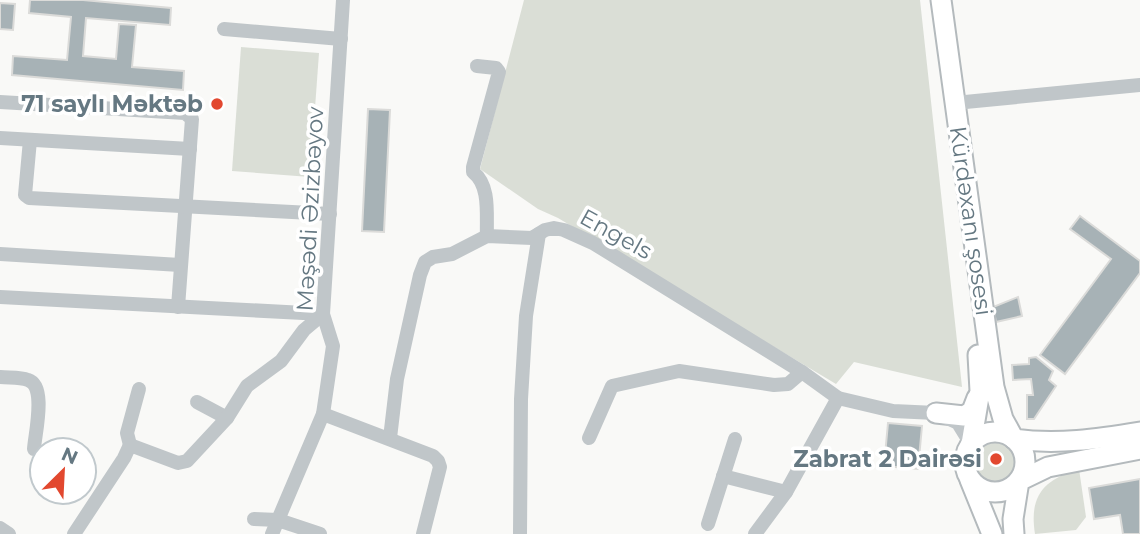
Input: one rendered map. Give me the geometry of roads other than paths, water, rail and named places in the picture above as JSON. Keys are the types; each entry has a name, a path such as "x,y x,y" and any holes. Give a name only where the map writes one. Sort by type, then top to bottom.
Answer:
{"main road":[{"path":"931,0 979,363 979,391 971,444 965,461 992,534"},
{"name":"Kürdəxanı şosesi","path":"942,0 994,387 1003,418 1014,439"},
{"path":"936,413 969,414 979,391"},
{"path":"971,444 978,437 996,432 1014,439 1066,442 1140,432"},
{"path":"1014,439 1024,454 1026,464 1019,481 1013,519 1014,534"},
{"path":"970,479 985,491 1003,492 1048,467 1140,449"}],"street":[{"name":"Məşədi Əzizbəyov","path":"275,527 323,414 333,346 323,314 343,0"},
{"path":"225,29 341,39"},
{"path":"477,66 496,68 499,72 473,167 473,172 480,177 485,188 487,236"},
{"path":"955,103 1140,85"},
{"path":"0,102 185,113 192,119 178,307"},
{"path":"0,138 190,149"},
{"path":"30,140 25,195 29,198 330,214"},
{"name":"Engels","path":"390,438 397,379 422,267 433,257 452,254 487,236 532,238 554,228 593,243 802,372 838,398 893,411 936,413"},
{"path":"520,534 521,399 526,316 539,234"},
{"path":"0,254 180,265"},
{"path":"0,297 323,314"},
{"path":"130,445 183,463 227,418 247,386 281,361 304,330 323,314"},
{"path":"589,438 612,386 617,384 641,381 679,370 775,385 788,384 802,372"},
{"path":"0,377 30,380 37,386 39,396 34,436"},
{"path":"75,534 130,445 127,433 139,389"},
{"path":"755,534 786,492 838,398"},
{"path":"197,402 227,418"},
{"path":"936,413 958,423 971,444"},
{"path":"323,414 390,438 433,456 438,461 440,467 423,534"},
{"path":"708,524 735,439"},
{"path":"723,476 786,492"},
{"path":"254,519 275,527 320,534"},
{"path":"0,528 9,534"}],"place":[{"name":"71 saylı Məktəb","path":"217,104"},
{"name":"Zabrat 2 Dairəsi","path":"996,459"}]}
